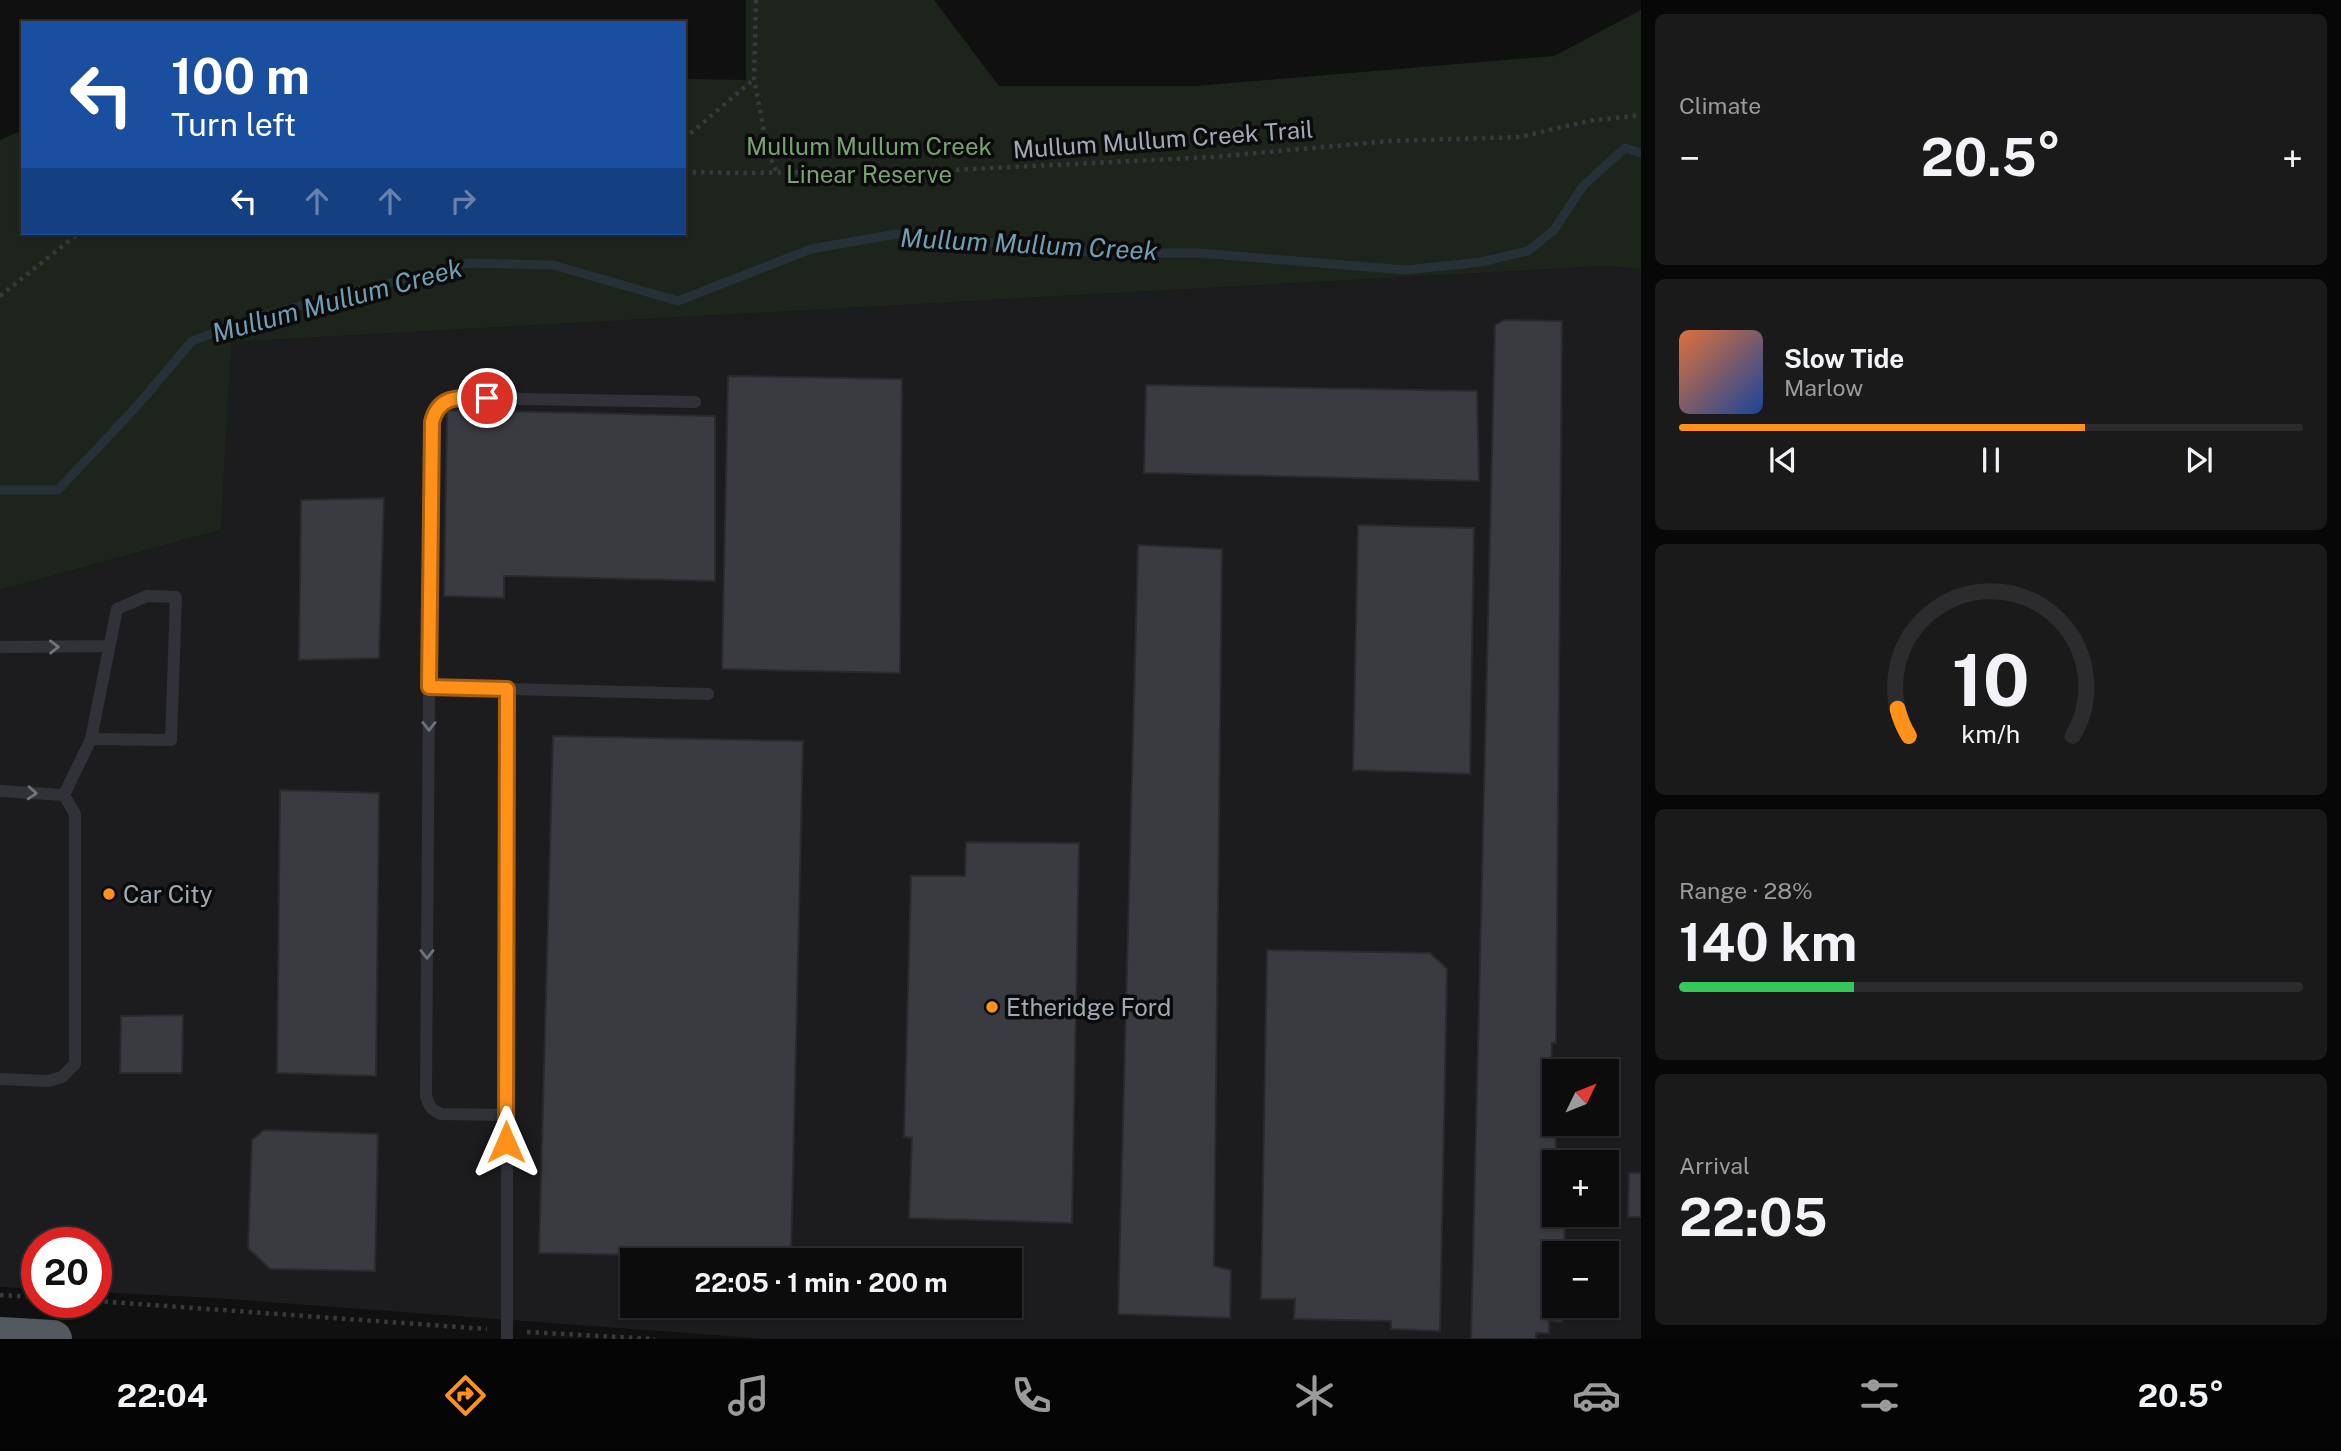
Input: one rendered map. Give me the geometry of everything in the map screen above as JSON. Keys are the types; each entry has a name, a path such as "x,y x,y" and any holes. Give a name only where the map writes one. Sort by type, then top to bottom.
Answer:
{"highway":[{"path":"0,1335 53,1339"}],"lane":[{"path":"506,1115 441,1114 429,1105 426,1096 432,422 435,410 445,401 461,398 695,402"},
{"path":"64,794 91,740 117,609 147,596 176,597 172,740 91,740"},
{"path":"0,647 109,646"},
{"path":"429,687 708,694"},
{"path":"507,689 507,1335"},
{"path":"0,791 64,794"},
{"path":"0,1079 48,1081 62,1077 75,1064 75,814 64,794"}],"path":[{"path":"756,0 754,79 768,152 777,173"},
{"path":"686,137 754,79"},
{"name":"Mullum Mullum Creek Trail","path":"686,172 952,170 1199,158 1390,141 1520,137 1588,121 1641,115"},
{"path":"0,296 76,235"},
{"path":"0,1295 21,1296"},
{"path":"112,1302 507,1335 655,1339"}],"shaded area":[{"path":"1606,266 1641,269 1641,1339 767,1339 112,1293 112,1227 21,1227 21,1288 0,1287 0,590 221,530 230,342"}],"green space":[{"name":"Mullum Mullum Creek Linear Reserve","path":"746,0 934,0 999,86 1195,86 1554,56 1641,10 1641,269 1606,266 231,342 221,530 0,590 0,140 21,131 21,235 686,235 686,79 746,80"}],"building":[{"path":"1504,320 1562,321 1556,1043 1552,1043 1551,1059 1542,1059 1542,1136 1555,1136 1556,1150 1542,1150 1542,1227 1565,1227 1564,1241 1542,1241 1542,1318 1562,1318 1562,1322 1549,1321 1549,1333 1536,1333 1536,1339 1471,1339 1495,325"},
{"path":"728,376 902,379 900,673 722,669"},
{"path":"1146,385 1477,391 1479,481 1144,473"},
{"path":"447,410 715,416 715,581 504,576 504,598 444,596"},
{"path":"384,498 379,658 299,660 301,500"},
{"path":"1358,525 1474,528 1470,774 1353,770"},
{"path":"1138,545 1222,549 1214,1266 1231,1270 1230,1318 1118,1314"},
{"path":"553,736 803,741 791,1248 620,1248 620,1255 539,1253"},
{"path":"280,790 379,793 376,1076 277,1073"},
{"name":"Etheridge Ford","path":"966,842 1079,843 1072,1223 909,1218 912,1138 904,1137 911,876 965,876"},
{"path":"1267,950 1430,953 1447,969 1440,1331 1391,1329 1391,1321 1294,1319 1295,1299 1261,1299"},
{"path":"183,1015 182,1073 120,1073 121,1016"},
{"path":"264,1130 378,1134 375,1271 270,1269 248,1248 252,1140"},
{"path":"1629,1173 1641,1173 1641,1217 1628,1217"}],"waterway":[{"name":"Mullum Mullum Creek","path":"0,490 58,490 137,406 192,341 257,317 468,263 553,265 678,301 811,249 896,234 1100,253 1198,253 1406,270 1481,262 1528,251 1554,230 1583,186 1625,148 1641,153"}],"place":[{"name":"Car City","path":"109,894"},
{"name":"Etheridge Ford","path":"992,1007"}],"route":[{"path":"487,398 445,401 435,410 432,422 429,687 507,689 506,1142"}]}
